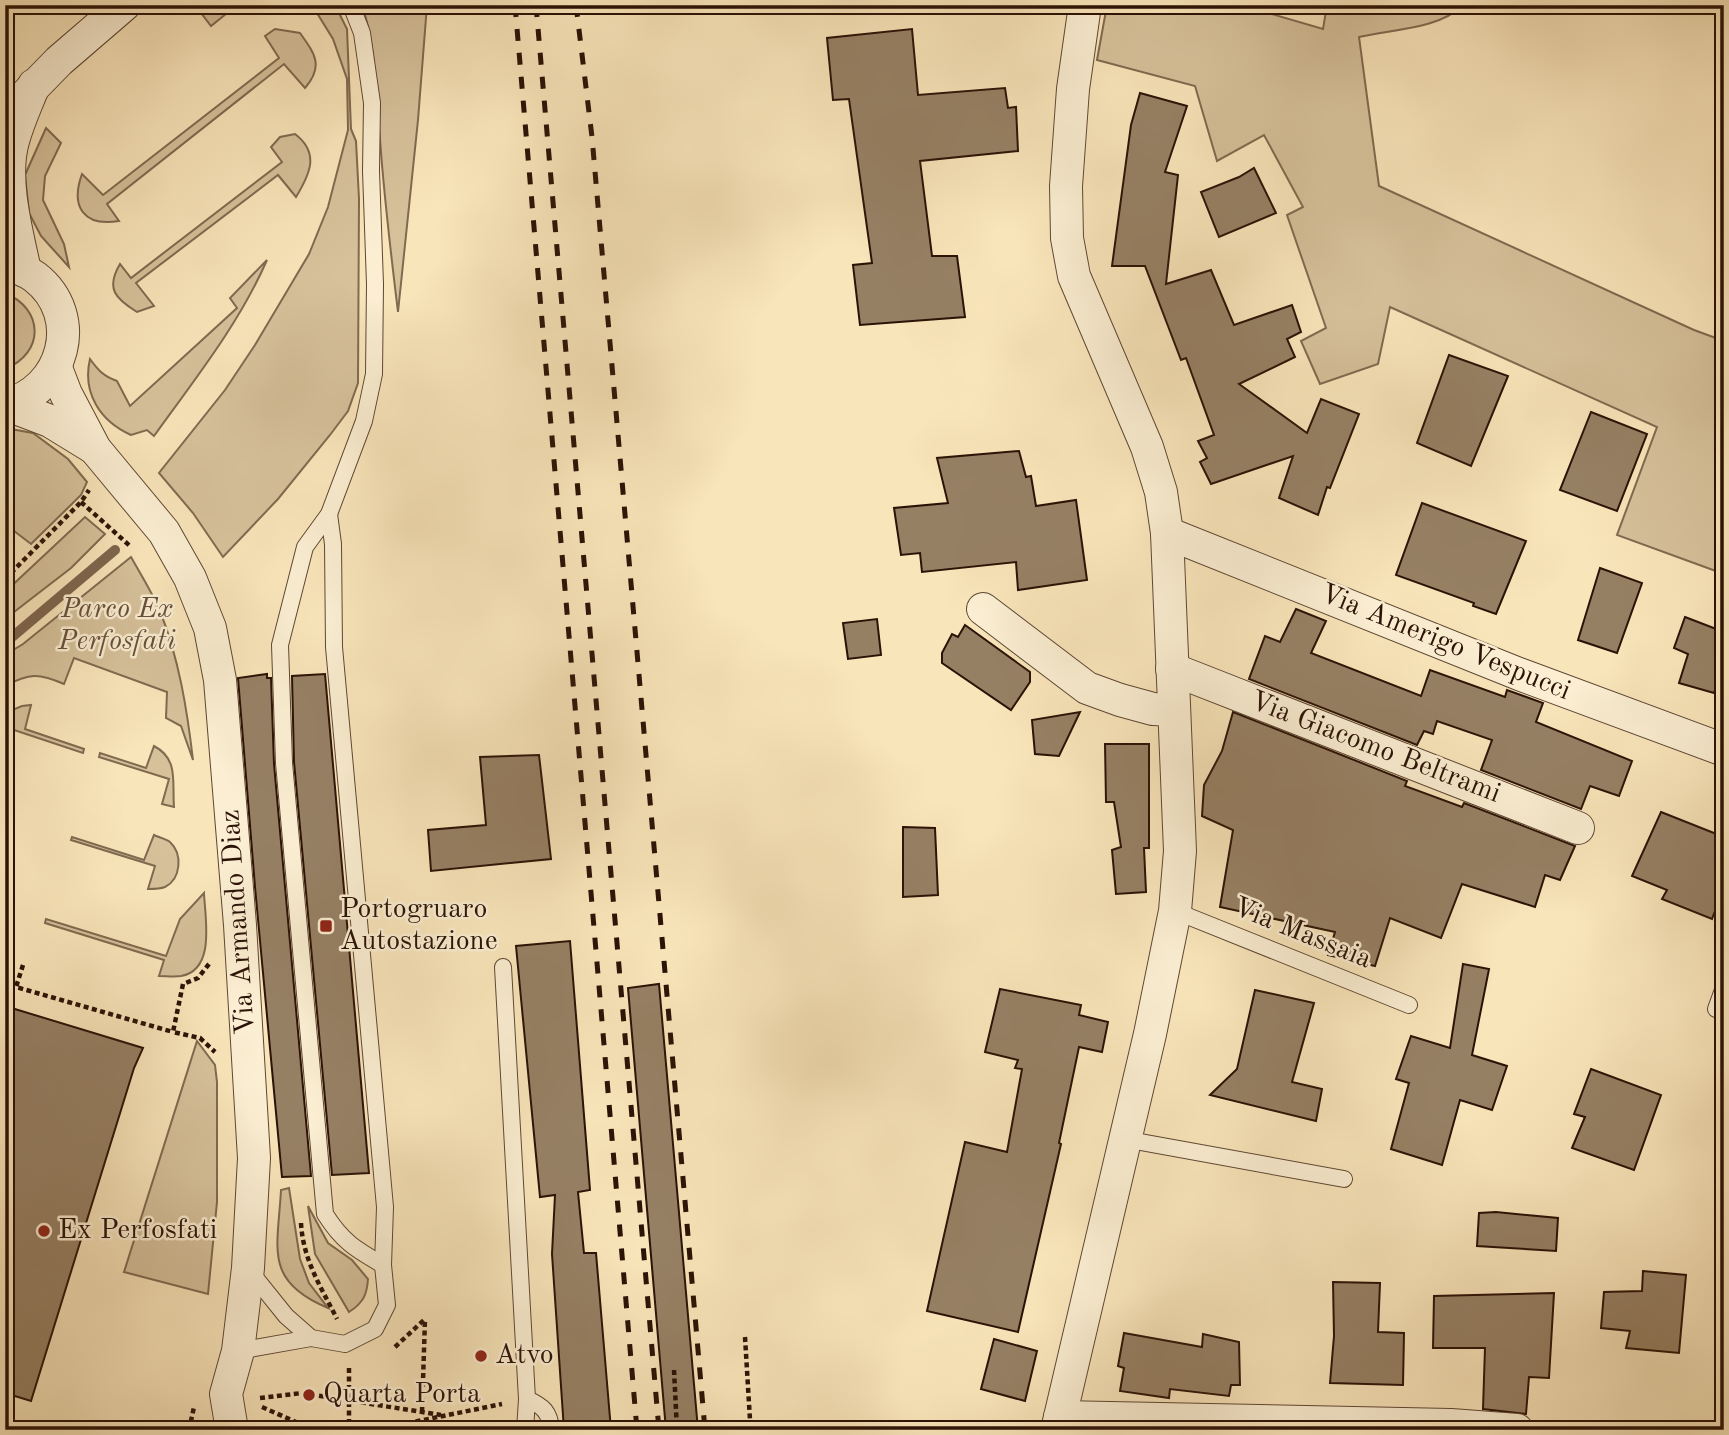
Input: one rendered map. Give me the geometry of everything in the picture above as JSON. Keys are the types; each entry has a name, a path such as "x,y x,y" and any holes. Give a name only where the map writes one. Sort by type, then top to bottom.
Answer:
{"street":[{"path":"5,118 34,85 124,5"},
{"path":"1085,5 1073,89 1066,186 1067,238 1074,276 1147,447 1161,492 1167,533 1180,850 1175,911 1150,1034 1059,1423 1517,1430"},
{"path":"15,267 15,223 9,182 12,144 34,85"},
{"name":"Via Armando Diaz","path":"7,405 31,396 49,379 63,344 62,320 53,296 36,278 15,267"},
{"name":"Via Armando Diaz","path":"55,368 66,394 101,456 163,532 190,578 210,628 220,680 240,925 254,1158 248,1268 238,1351 246,1399 232,1430"},
{"name":"Via Armando Diaz","path":"7,405 50,421 101,456"},
{"name":"Via Amerigo Vespucci","path":"1167,533 1519,674 1724,750"},
{"path":"983,609 1087,688 1153,709 1174,710"},
{"name":"Via Giacomo Beltrami","path":"1172,668 1578,828"},
{"path":"210,1430 246,1399"}],"lane":[{"path":"351,5 362,33 372,103 371,171 376,296 374,374 364,421 329,514 305,547 280,645 284,763 325,1214 351,1247 383,1265"},
{"path":"238,1351 312,1338 345,1344 375,1329 387,1305 383,1265 385,1207 335,659 333,544 329,514"},
{"name":"Via Massaia","path":"1175,911 1409,1005"},
{"path":"503,967 527,1399 525,1430"},
{"path":"1716,1009 1724,988"},
{"path":"1124,1139 1344,1179"},
{"path":"248,1268 280,1308 312,1338"},
{"path":"527,1399 543,1408 550,1420 551,1430"}],"path":[{"path":"5,579 81,502 101,456"},
{"path":"81,502 137,555"},
{"path":"173,1032 183,984 198,978 211,958"},
{"path":"23,965 16,986 200,1038 219,1055"},
{"path":"422,1419 425,1319"},
{"path":"744,1337 750,1420"},
{"path":"348,1363 349,1430"},
{"path":"674,1370 677,1430"},
{"path":"246,1399 302,1393 445,1415"},
{"path":"246,1399 314,1430"},
{"path":"374,1430 486,1408"}],"green space":[{"path":"195,5 237,5 211,26"},
{"path":"312,5 335,5 347,29 351,129 356,141 359,199 358,383 348,411 330,435 278,499 223,557 193,513 159,473 225,390 255,345 309,254 328,207 348,130 347,79 333,39"},
{"path":"362,5 427,5 398,312 373,54"},
{"path":"1107,5 1241,5 1323,29 1327,5 1463,5 1453,13 1428,24 1359,37 1379,186 1694,330 1724,341 1724,574 1617,535 1657,427 1390,307 1378,364 1320,384 1301,341 1326,328 1287,215 1303,207 1264,135 1217,161 1195,86 1097,60"},
{"path":"275,29 300,33 310,47 316,66 305,88 284,64 107,204 119,221 97,221 83,212 78,196 82,174 103,195 279,58 265,36"},
{"path":"46,128 61,143 45,176 43,200 64,244 69,267 41,236 29,213 25,175"},
{"path":"295,134 303,141 310,156 308,172 296,197 278,175 136,283 154,306 137,312 118,298 113,280 120,264 131,278 282,162 271,147 280,137"},
{"path":"267,260 230,329 154,436 147,430 131,435 102,414 91,394 88,371 90,359 101,372 117,381 130,406 237,308 230,298"},
{"path":"5,293 27,309 35,331 27,353 5,369"},
{"name":"Parco Ex Perfosfati","path":"5,428 33,433 68,459 87,482 81,495 31,544 5,524"},
{"name":"Parco Ex Perfosfati","path":"85,517 105,534 71,568 5,619 5,592"},
{"name":"Parco Ex Perfosfati","path":"131,557 157,604 167,629 185,703 193,760 181,726 166,718 167,692 74,658 64,684 34,676 5,686 5,655 23,644"},
{"path":"31,705 25,729 84,749 83,753 5,727 5,713"},
{"path":"154,746 162,751 171,764 174,807 162,804 169,779 99,757 100,753 146,768"},
{"path":"154,835 170,842 174,847 178,866 170,883 154,889 148,889 155,866 71,840 72,837 144,860"},
{"path":"204,893 204,954 200,964 192,972 181,976 159,976 164,960 45,923 46,919 166,956 180,919"},
{"path":"197,1041 215,1065 217,1082 217,1202 208,1294 124,1272"},
{"path":"289,1188 300,1259 309,1283 328,1308 307,1298 293,1286 279,1261 277,1246 281,1190"},
{"path":"308,1206 328,1243 352,1260 368,1279 363,1298 349,1312 315,1254"}],"building":[{"path":"912,29 918,95 1005,88 1008,108 1016,107 1018,151 920,161 932,256 957,256 965,317 860,325 853,265 872,263 849,99 833,100 827,38"},
{"path":"1140,93 1187,106 1165,172 1178,175 1166,284 1211,270 1234,325 1292,305 1301,332 1287,339 1295,357 1239,384 1307,433 1321,399 1359,414 1330,488 1327,487 1318,515 1279,498 1293,456 1211,484 1200,462 1207,458 1198,441 1214,435 1186,358 1181,360 1145,266 1112,266 1131,125"},
{"path":"1254,168 1276,213 1219,237 1201,192"},
{"path":"1449,355 1508,376 1471,466 1417,443"},
{"path":"1591,412 1647,434 1617,511 1560,490"},
{"path":"1019,451 1026,477 1031,476 1036,506 1076,500 1087,580 1018,590 1016,562 922,572 920,553 901,555 894,508 948,503 937,458"},
{"path":"1422,503 1526,541 1496,614 1473,606 1474,603 1396,575"},
{"path":"1600,568 1642,583 1617,653 1578,640"},
{"path":"1296,609 1326,621 1311,653 1421,696 1430,670 1505,697 1507,690 1543,703 1536,722 1632,761 1619,796 1590,786 1581,809 1481,770 1492,740 1437,721 1433,734 1424,731 1417,745 1249,679 1265,636 1280,642"},
{"path":"1685,617 1724,632 1724,662 1714,693 1679,683 1688,654 1674,648"},
{"path":"877,619 881,655 848,659 843,623"},
{"path":"965,625 1030,672 1030,682 1011,710 942,663 942,653 952,634 958,637"},
{"path":"267,674 267,678 271,678 274,764 311,1176 282,1177 255,887 238,678"},
{"path":"325,674 369,1173 332,1175 294,762 292,676"},
{"path":"1080,712 1059,756 1035,754 1032,720"},
{"path":"1233,712 1407,781 1405,786 1462,807 1464,803 1575,846 1560,880 1545,875 1535,907 1462,884 1441,938 1390,918 1375,966 1328,955 1335,932 1220,907 1233,830 1202,816 1204,785 1222,751"},
{"path":"1105,744 1149,744 1149,848 1144,848 1146,892 1116,894 1112,850 1121,847 1114,802 1106,802"},
{"path":"539,755 551,859 431,871 428,830 486,825 480,757"},
{"path":"1661,812 1724,837 1724,887 1712,919 1662,899 1667,890 1632,876"},
{"path":"903,827 935,828 938,895 903,897"},
{"path":"570,941 590,1190 578,1192 584,1253 596,1253 611,1430 564,1430 552,1254 555,1195 540,1197 516,946"},
{"path":"1463,964 1489,969 1472,1055 1507,1066 1492,1110 1460,1100 1442,1165 1391,1149 1409,1083 1396,1079 1411,1036 1450,1048"},
{"path":"659,984 698,1430 666,1430 628,988"},
{"path":"1000,989 1081,1005 1079,1015 1108,1022 1102,1052 1079,1047 1059,1143 1061,1144 1018,1332 927,1311 965,1142 1007,1152 1022,1069 1015,1068 1018,1060 985,1052"},
{"path":"1255,990 1314,1003 1292,1082 1322,1089 1316,1121 1210,1095 1237,1069"},
{"name":"Ex Perfosfati","path":"5,1006 143,1048 134,1068 31,1401 5,1393"},
{"path":"1591,1069 1661,1095 1634,1170 1572,1148 1585,1117 1574,1114"},
{"path":"1479,1213 1558,1218 1556,1251 1477,1246"},
{"path":"1643,1271 1686,1275 1679,1353 1626,1348 1630,1331 1601,1328 1604,1292 1642,1291"},
{"path":"1333,1282 1380,1283 1378,1332 1404,1333 1403,1385 1330,1383 1334,1336"},
{"path":"1554,1293 1549,1378 1529,1377 1526,1414 1483,1409 1485,1348 1433,1348 1434,1296"},
{"path":"1124,1333 1202,1347 1203,1334 1239,1342 1240,1385 1231,1385 1229,1396 1170,1389 1169,1398 1120,1391 1124,1368 1118,1366"},
{"path":"994,1339 1037,1351 1025,1401 981,1389"}],"waterway":[{"path":"5,643 115,550"}],"railway":[{"path":"515,5 637,1430"},
{"path":"536,5 659,1430"},
{"path":"576,5 592,137 705,1430"}],"place":[{"name":"Portogruaro Autostazione","path":"326,926"},
{"name":"Ex Perfosfati","path":"44,1231"},
{"name":"Atvo","path":"481,1356"},
{"name":"Quarta Porta","path":"309,1395"}]}
